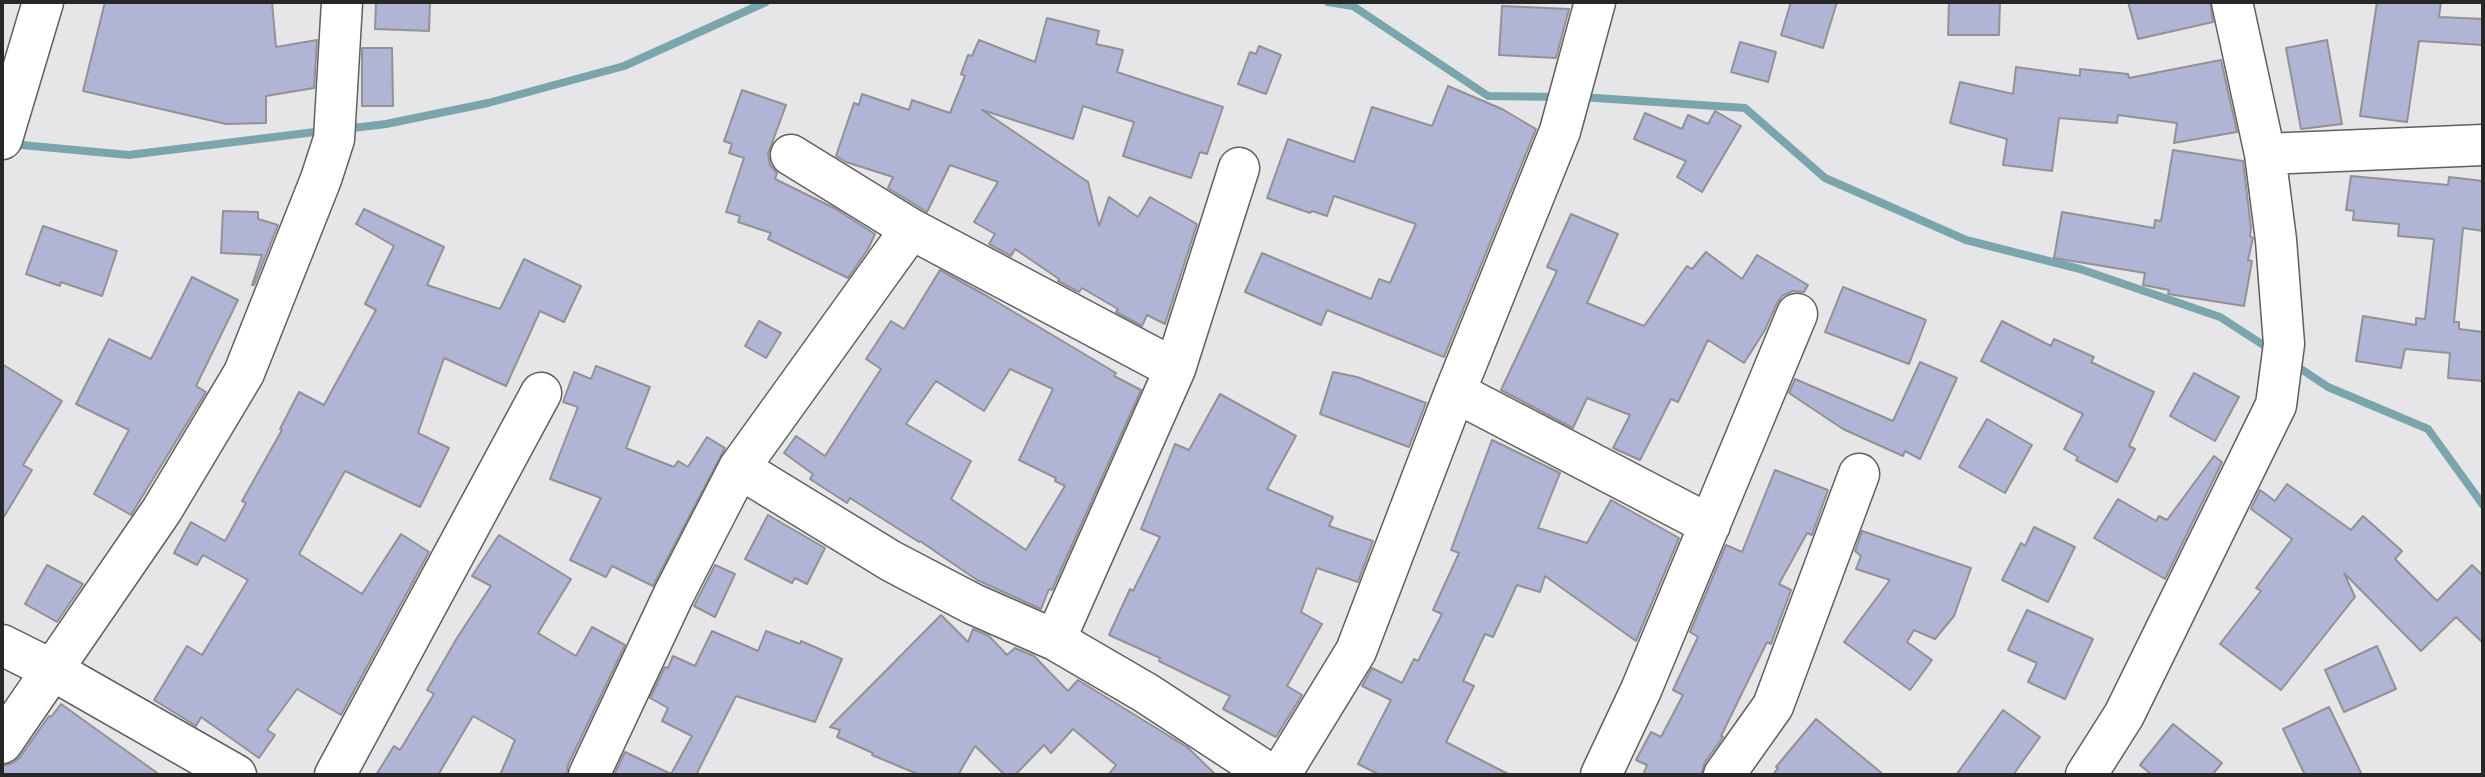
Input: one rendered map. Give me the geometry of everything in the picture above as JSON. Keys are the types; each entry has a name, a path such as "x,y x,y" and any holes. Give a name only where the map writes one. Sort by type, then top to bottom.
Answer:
{"street":[{"path":"2,139 43,2"},
{"path":"2,743 162,510 244,373 321,179 334,122 342,2"},
{"path":"1280,775 1356,651 1455,392 1560,131 1595,2"},
{"path":"2086,775 2124,715 2276,405 2284,344 2276,240 2265,154 2232,2"},
{"path":"2265,154 2483,145"},
{"path":"791,155 911,229 1175,369"},
{"path":"1055,640 1175,369 1239,168"},
{"path":"589,775 674,594 739,468 911,229"},
{"path":"1601,775 1641,690 1797,314"},
{"path":"1455,392 1710,525"},
{"path":"335,775 541,393"},
{"path":"739,468 891,561 973,604 1055,640 1146,693 1271,775"},
{"path":"1724,775 1773,706 1859,474"},
{"path":"2,645 54,671 236,775"}],"building":[{"path":"105,2 272,2 276,47 317,40 314,88 266,96 266,123 226,124 83,91"},
{"path":"376,2 430,2 429,31 375,29"},
{"path":"1791,2 1837,2 1823,48 1781,35"},
{"path":"1949,2 2000,2 1999,35 1948,35"},
{"path":"2128,2 2210,2 2213,22 2138,39"},
{"path":"2377,2 2441,2 2439,17 2483,19 2483,45 2419,41 2407,122 2360,116"},
{"path":"1502,6 1569,9 1556,58 1499,55"},
{"path":"1047,18 1099,31 1096,44 1123,50 1117,72 1223,107 1207,154 1200,152 1191,178 1123,156 1134,122 1083,106 1073,139 982,110 1088,182 1099,226 1109,197 1138,217 1150,197 1197,224 1165,324 1147,315 1142,326 1082,288 1079,292 1058,281 1015,249 1011,256 989,244 995,234 974,222 998,182 950,165 927,212 888,188 893,177 836,156 854,103 859,105 862,94 909,110 912,100 950,113 965,76 961,74 968,55 972,56 979,40 1035,62"},
{"path":"2327,40 2342,124 2301,129 2286,48"},
{"path":"1740,42 1776,52 1768,82 1731,72"},
{"path":"1259,46 1281,55 1266,94 1238,84 1250,52 1256,54"},
{"path":"362,48 392,48 393,106 362,106"},
{"path":"2221,60 2237,132 2174,143 2177,123 2118,115 2117,123 2059,118 2052,171 2003,165 2007,139 1950,123 1960,82 2013,94 2016,67 2080,76 2080,69 2128,74 2129,78"},
{"path":"1448,86 1502,109 1536,129 1444,357 1327,310 1321,325 1245,292 1262,253 1371,299 1379,279 1390,283 1416,224 1334,196 1327,216 1267,198 1288,139 1354,162 1372,107 1432,126"},
{"path":"742,90 786,105 768,154 770,165 777,173 775,179 834,208 875,234 848,278 768,239 771,233 738,222 740,216 726,212 744,158 729,153 732,144 724,141"},
{"path":"1715,111 1741,126 1702,192 1677,177 1686,161 1634,139 1645,113 1682,129 1688,115 1708,124"},
{"path":"2173,150 2243,161 2250,236 2253,238 2244,306 2168,294 2169,290 2143,285 2145,273 2054,258 2062,212 2154,228 2155,220 2161,221"},
{"path":"2351,176 2448,185 2449,177 2483,181 2483,231 2463,228 2454,322 2459,322 2459,329 2483,332 2483,381 2448,378 2450,353 2405,349 2401,368 2356,361 2363,316 2416,325 2416,318 2425,319 2434,239 2398,236 2399,224 2353,220 2354,211 2346,210"},
{"path":"364,209 444,247 427,285 500,309 524,259 581,286 564,322 540,311 506,386 444,358 418,433 449,448 420,507 345,471 299,554 362,594 401,534 429,552 341,715 297,689 267,730 275,735 259,758 201,717 196,726 154,700 187,646 202,655 248,580 203,555 197,565 174,553 191,522 225,541 246,503 242,501 282,430 299,392 324,405 376,310 365,304 394,246 356,224"},
{"path":"223,211 258,212 258,219 278,225 254,285 262,255 221,253"},
{"path":"1571,214 1618,234 1587,303 1644,326 1687,266 1692,269 1706,252 1742,279 1757,255 1808,285 1804,292 1793,291 1782,296 1744,363 1708,340 1678,402 1671,399 1640,460 1613,448 1630,415 1587,398 1573,428 1501,390 1557,271 1547,267"},
{"path":"43,226 117,251 102,296 26,274"},
{"path":"940,270 1141,390 1041,609 977,580 850,498 847,503 810,479 813,474 784,453 796,436 825,456 881,369 866,359 891,321 904,329","holes":["1010,369 1053,389 1019,460 1056,478 1055,481 1065,486 1026,550 951,499 971,461 906,424 936,381 984,411"]},
{"path":"192,277 238,300 196,386 206,392 131,515 94,494 129,430 76,404 109,339 151,359"},
{"path":"1843,287 1926,320 1909,364 1825,332"},
{"path":"759,321 781,333 766,358 745,346"},
{"path":"2002,321 2051,346 2054,339 2094,357 2091,362 2154,392 2129,446 2135,449 2117,482 2076,460 2078,457 2064,449 2083,414 1981,361"},
{"path":"1920,362 1957,378 1920,459 1905,451 1903,456 1843,429 1789,393 1795,379 1893,421"},
{"path":"2,364 62,401 23,465 32,470 2,520"},
{"path":"596,366 650,387 626,448 674,467 678,461 688,467 707,437 725,448 653,586 612,566 606,577 570,560 601,498 550,479 578,407 563,402 574,372 591,379"},
{"path":"1333,372 1357,377 1426,403 1409,447 1320,414"},
{"path":"2194,373 2239,397 2215,441 2170,416"},
{"path":"1220,394 1296,436 1267,489 1333,517 1329,526 1373,541 1358,582 1317,568 1301,612 1322,624 1287,686 1302,695 1276,737 1223,709 1230,696 1159,661 1160,658 1109,635 1130,589 1133,591 1160,537 1141,529 1175,444 1189,450"},
{"path":"1987,419 2032,445 2005,493 1959,467"},
{"path":"1492,440 1560,473 1538,528 1587,543 1611,500 1679,538 1636,641 1545,576 1540,592 1517,585 1493,637 1485,634 1463,681 1474,686 1446,742 1510,775 1380,775 1358,764 1391,700 1362,686 1372,668 1402,683 1414,659 1418,661 1442,614 1433,610 1459,553 1451,550"},
{"path":"2214,456 2222,462 2165,579 2094,538 2118,499 2156,521 2159,516 2167,520"},
{"path":"1775,470 1828,490 1812,535 1807,533 1779,584 1791,590 1771,644 1767,642 1723,737 1705,762 1701,775 1643,775 1647,765 1636,760 1651,732 1661,737 1683,695 1673,690 1698,637 1690,632 1726,545 1742,552"},
{"path":"2287,484 2351,530 2363,516 2402,551 2395,559 2437,601 2472,565 2483,576 2483,643 2456,617 2421,651 2344,573 2355,597 2281,690 2220,644 2261,591 2256,588 2292,539 2251,509 2260,490 2275,501"},
{"path":"768,515 825,548 807,584 795,578 792,583 745,559"},
{"path":"2034,527 2075,547 2048,602 2002,580 2021,543 2025,546"},
{"path":"1862,531 1971,568 1954,616 1935,639 1914,630 1907,642 1932,660 1910,690 1844,642 1890,580 1856,569 1861,556 1855,551"},
{"path":"499,535 571,579 538,633 576,656 592,627 625,645 566,775 500,775 515,740 473,716 438,775 376,775 394,746 400,750 434,694 427,690 491,586 472,576"},
{"path":"47,565 83,584 57,622 25,604"},
{"path":"715,565 735,574 715,617 694,606"},
{"path":"2027,610 2093,639 2065,699 2028,682 2037,663 2008,650"},
{"path":"941,615 968,642 973,629 989,636 1007,655 1015,648 1034,656 1068,691 1078,680 1187,747 1216,775 1108,775 1116,765 1073,729 1051,753 1044,745 1015,775 1005,775 975,746 958,775 920,775 837,737 840,730 830,727"},
{"path":"712,631 758,651 766,631 800,644 801,641 842,659 815,722 736,696 696,775 614,775 625,752 671,774 692,736 662,721 668,708 650,698 673,656 695,666"},
{"path":"2377,646 2396,689 2344,712 2325,670"},
{"path":"61,704 160,775 2,775 2,766 20,757"},
{"path":"2329,707 2362,775 2305,775 2283,729"},
{"path":"2003,710 2040,737 2013,775 1956,775"},
{"path":"1816,719 1884,775 1773,775 1776,767"},
{"path":"2173,724 2222,763 2212,775 2152,775 2140,765"}],"waterway":[{"path":"345,129 386,124 488,103 624,66 766,2"},
{"path":"1328,2 1353,6 1488,96 1560,97"},
{"path":"1581,97 1745,108 1825,178 1966,240 2080,269 2220,317 2271,350"},
{"path":"11,144 129,155 323,131"},
{"path":"2292,363 2328,387 2428,429 2483,505"}]}
